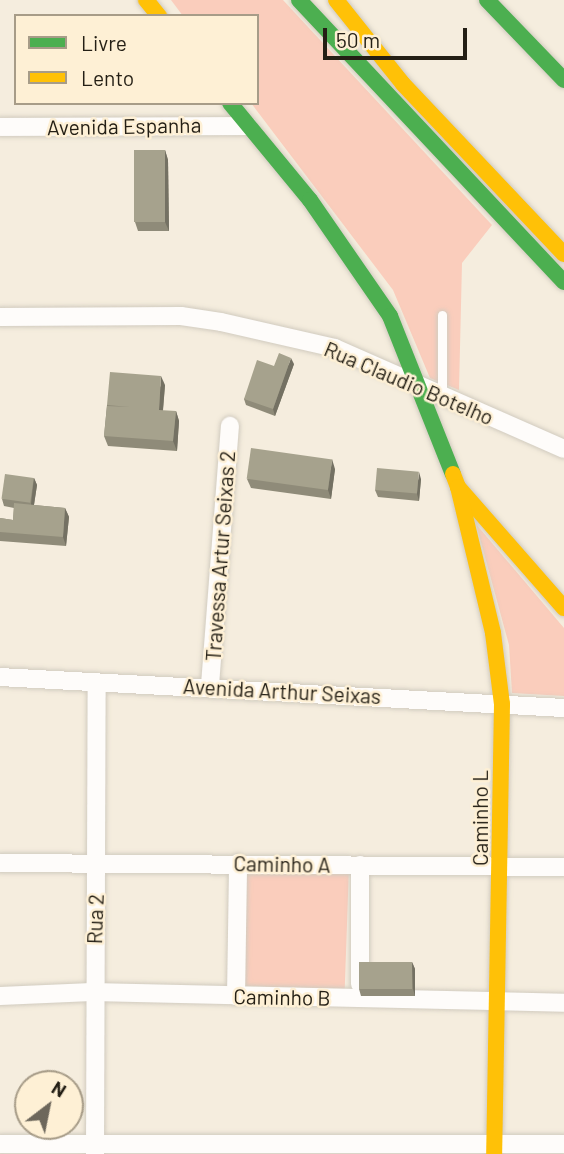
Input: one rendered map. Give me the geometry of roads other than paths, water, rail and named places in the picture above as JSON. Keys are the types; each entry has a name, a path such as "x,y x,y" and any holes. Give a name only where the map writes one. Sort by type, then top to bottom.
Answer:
{"street":[{"path":"146,0 157,14"},
{"path":"299,0 564,282"},
{"path":"336,0 403,84 564,254"},
{"path":"487,0 564,80"},
{"name":"Caminho L","path":"232,105 353,260 390,316 423,390 458,487 493,633 502,704 494,1150"},
{"name":"Avenida Espanha","path":"0,127 248,126"},
{"name":"Rua Claudio Botelho","path":"0,317 181,316 221,322 335,348 423,390 564,449"},
{"name":"Travessa Artur Seixas 2","path":"210,685 230,426"},
{"path":"458,487 564,608"},
{"name":"Avenida Arthur Seixas","path":"0,677 97,684 210,685 564,708"},
{"name":"Rua 2","path":"95,1150 92,992 98,862 97,684"},
{"name":"Caminho A","path":"0,863 564,867"},
{"path":"236,996 238,863"},
{"path":"360,865 360,999"},
{"name":"Caminho B","path":"0,996 92,992 564,1003"},
{"path":"0,1144 95,1150 494,1150 564,1144"}],"lane":[{"path":"442,315 442,397"}]}
